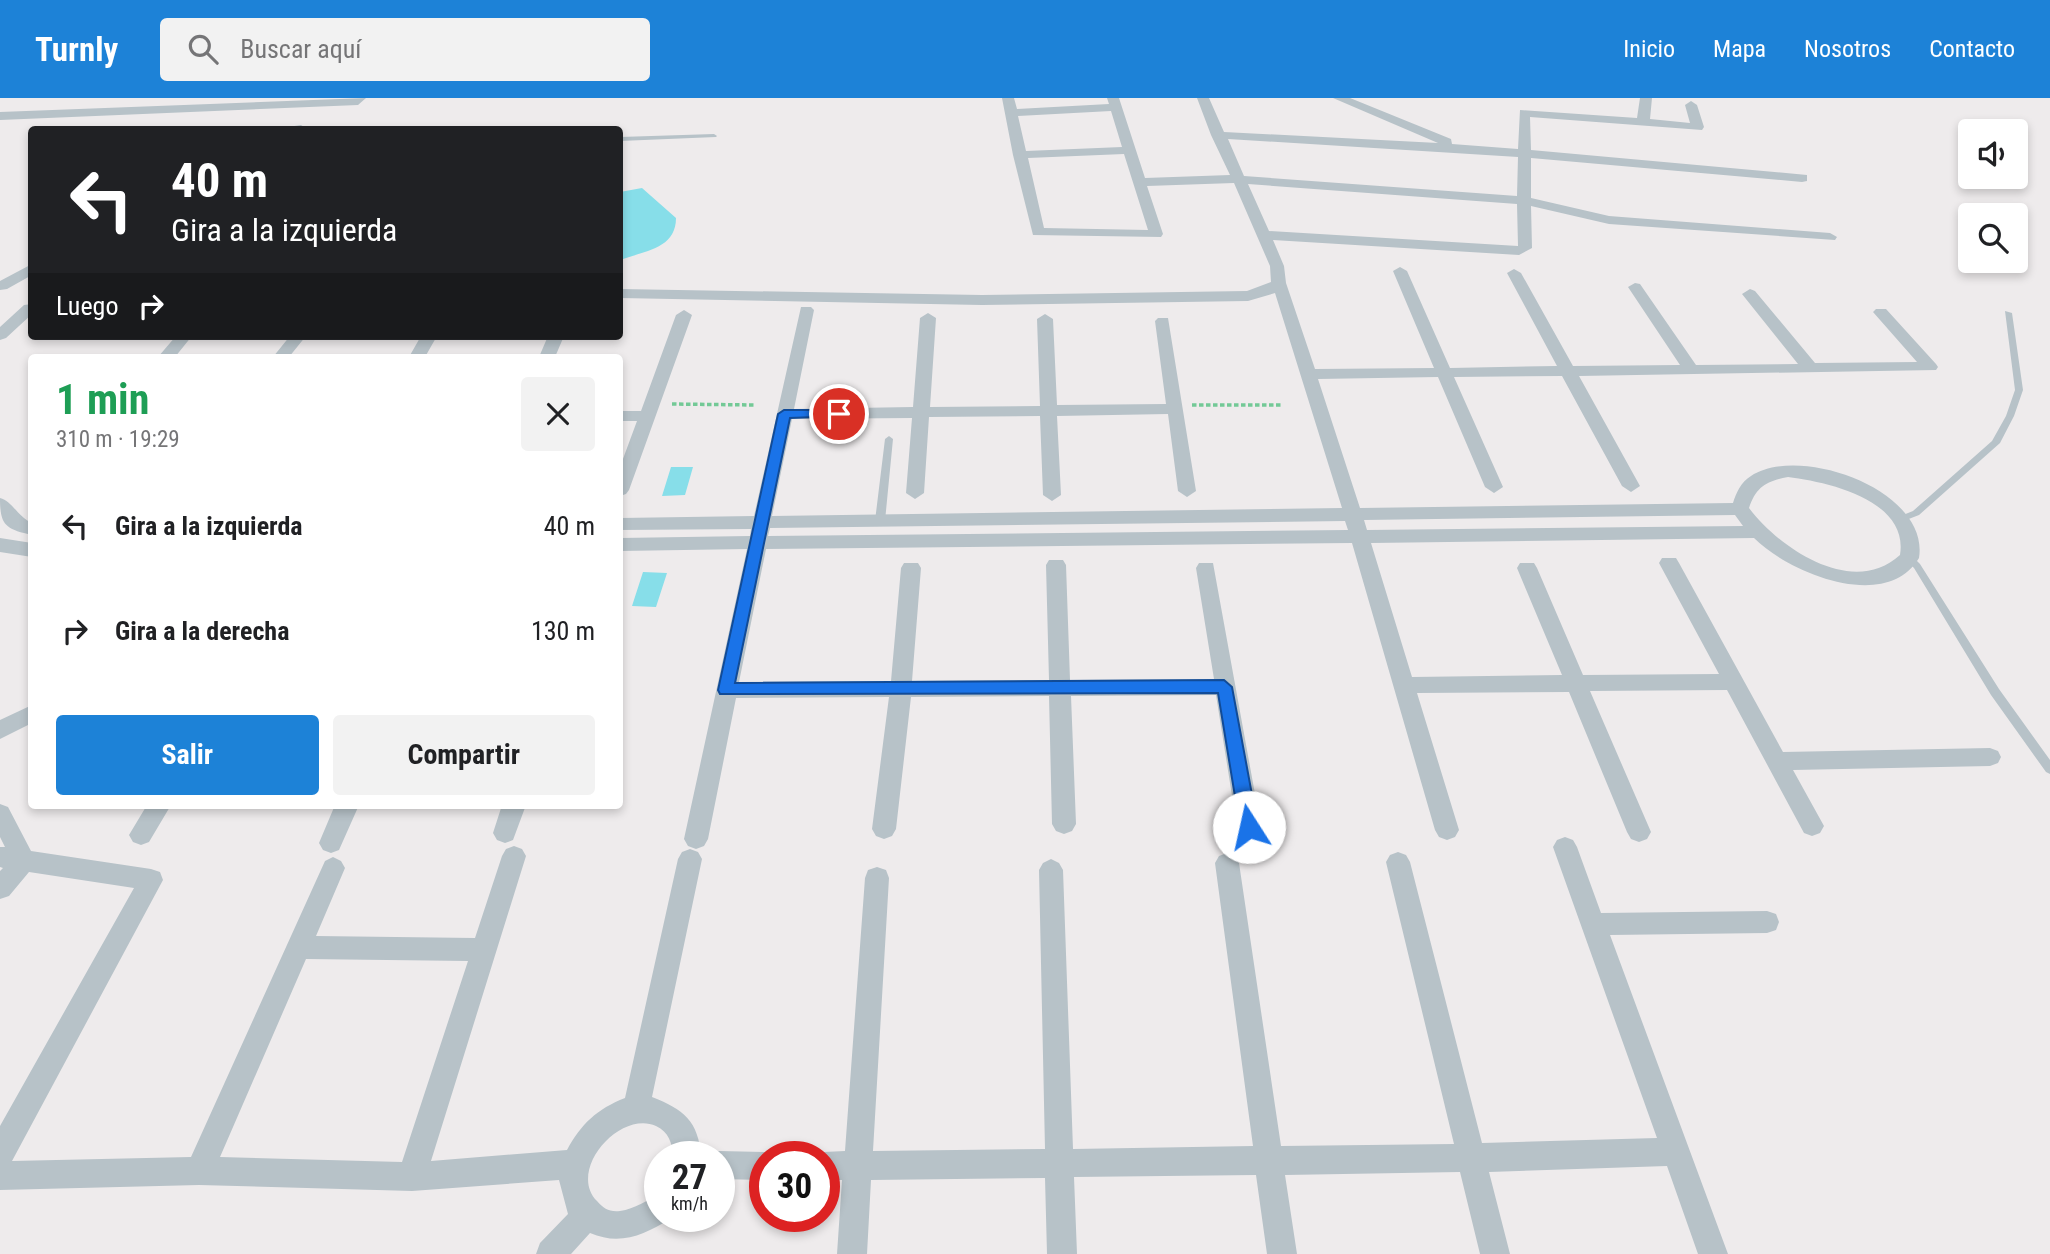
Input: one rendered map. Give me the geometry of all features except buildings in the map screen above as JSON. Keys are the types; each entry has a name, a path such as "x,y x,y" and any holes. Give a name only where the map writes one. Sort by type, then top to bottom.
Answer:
{"street":[{"path":"0,116 358,101 360,98"},
{"path":"1008,98 1011,113 1020,155 1038,232 1156,234 1142,181 1115,102 1011,113"},
{"path":"1203,98 1217,135 1277,266 1279,283 1310,374 1447,830"},
{"path":"1339,98 1462,148"},
{"path":"1643,122 1646,98"},
{"path":"1264,235 1519,251 1525,248 1522,200 1526,154 1524,113 1698,127 1691,105"},
{"path":"64,126 77,113"},
{"path":"1217,135 1462,148 1802,178"},
{"path":"1020,155 1130,150"},
{"path":"1142,181 1220,178 1522,200 1609,220 1830,237"},
{"path":"1,286 28,270"},
{"path":"1400,271 1494,487"},
{"path":"1514,273 1631,486"},
{"path":"623,294 982,300 1248,296 1272,289 1279,283"},
{"path":"1,286 28,287"},
{"path":"1635,287 1691,370"},
{"path":"1750,294 1811,369"},
{"path":"0,335 28,309"},
{"path":"636,1109 806,310"},
{"path":"1310,374 1930,367 1881,312"},
{"path":"623,481 684,315"},
{"path":"915,493 928,318"},
{"path":"1045,319 1051,410 1052,495"},
{"path":"1163,321 1187,491"},
{"path":"169,354 181,340"},
{"path":"283,354 295,340"},
{"path":"784,414 1174,409"},
{"path":"623,415 648,410"},
{"path":"1788,471 1818,474 1850,484 1879,499 1901,519 1912,540 1909,558 1893,572 1866,577 1833,574 1798,562 1769,545 1740,509 1746,487 1762,476 1788,471"},
{"path":"0,504 6,515 19,527 28,528"},
{"path":"623,524 1740,509"},
{"path":"623,544 1756,532"},
{"path":"0,545 28,549"},
{"path":"1669,563 1812,826"},
{"path":"1056,565 1064,824"},
{"path":"884,829 901,690 911,568"},
{"path":"1206,568 1249,827"},
{"path":"1527,568 1639,832"},
{"path":"1404,685 1734,682"},
{"path":"726,690 1224,687"},
{"path":"0,730 28,715"},
{"path":"1778,761 1990,757"},
{"path":"141,835 157,809"},
{"path":"199,1171 298,947 346,809"},
{"path":"412,1177 485,950 509,844 513,809"},
{"path":"0,814 12,859 0,888"},
{"path":"1565,847 1713,1254"},
{"path":"0,1154 150,880 12,859"},
{"path":"1398,862 1495,1254"},
{"path":"1227,863 1282,1254"},
{"path":"1051,870 1062,1254"},
{"path":"852,1254 877,878"},
{"path":"1594,924 1767,922"},
{"path":"298,947 485,950"},
{"path":"644,1217 629,1225 599,1223 587,1215 574,1192 575,1164 584,1144 598,1127 617,1115 636,1109 658,1111 676,1123 685,1141"},
{"path":"840,1166 1471,1158 1675,1152"},
{"path":"0,1176 199,1171 412,1177 575,1164"},
{"path":"551,1254 587,1215"}],"lane":[{"path":"623,139 714,136"},
{"path":"1901,519 1916,513 1996,443 2019,390 2008,313"},
{"path":"880,521 890,439"},
{"path":"1909,558 1917,566 1995,692 2050,769"}],"path":[{"path":"1174,409 1199,404 1282,405"},
{"path":"648,410 756,405"}],"water":[{"path":"642,188 676,218 675,228 665,243 623,259 623,191"},
{"path":"671,467 693,467 685,495 662,496"},
{"path":"643,572 667,573 656,607 632,606"}],"route":[{"path":"839,414 784,414 726,690 1224,687 1249,827"}]}
